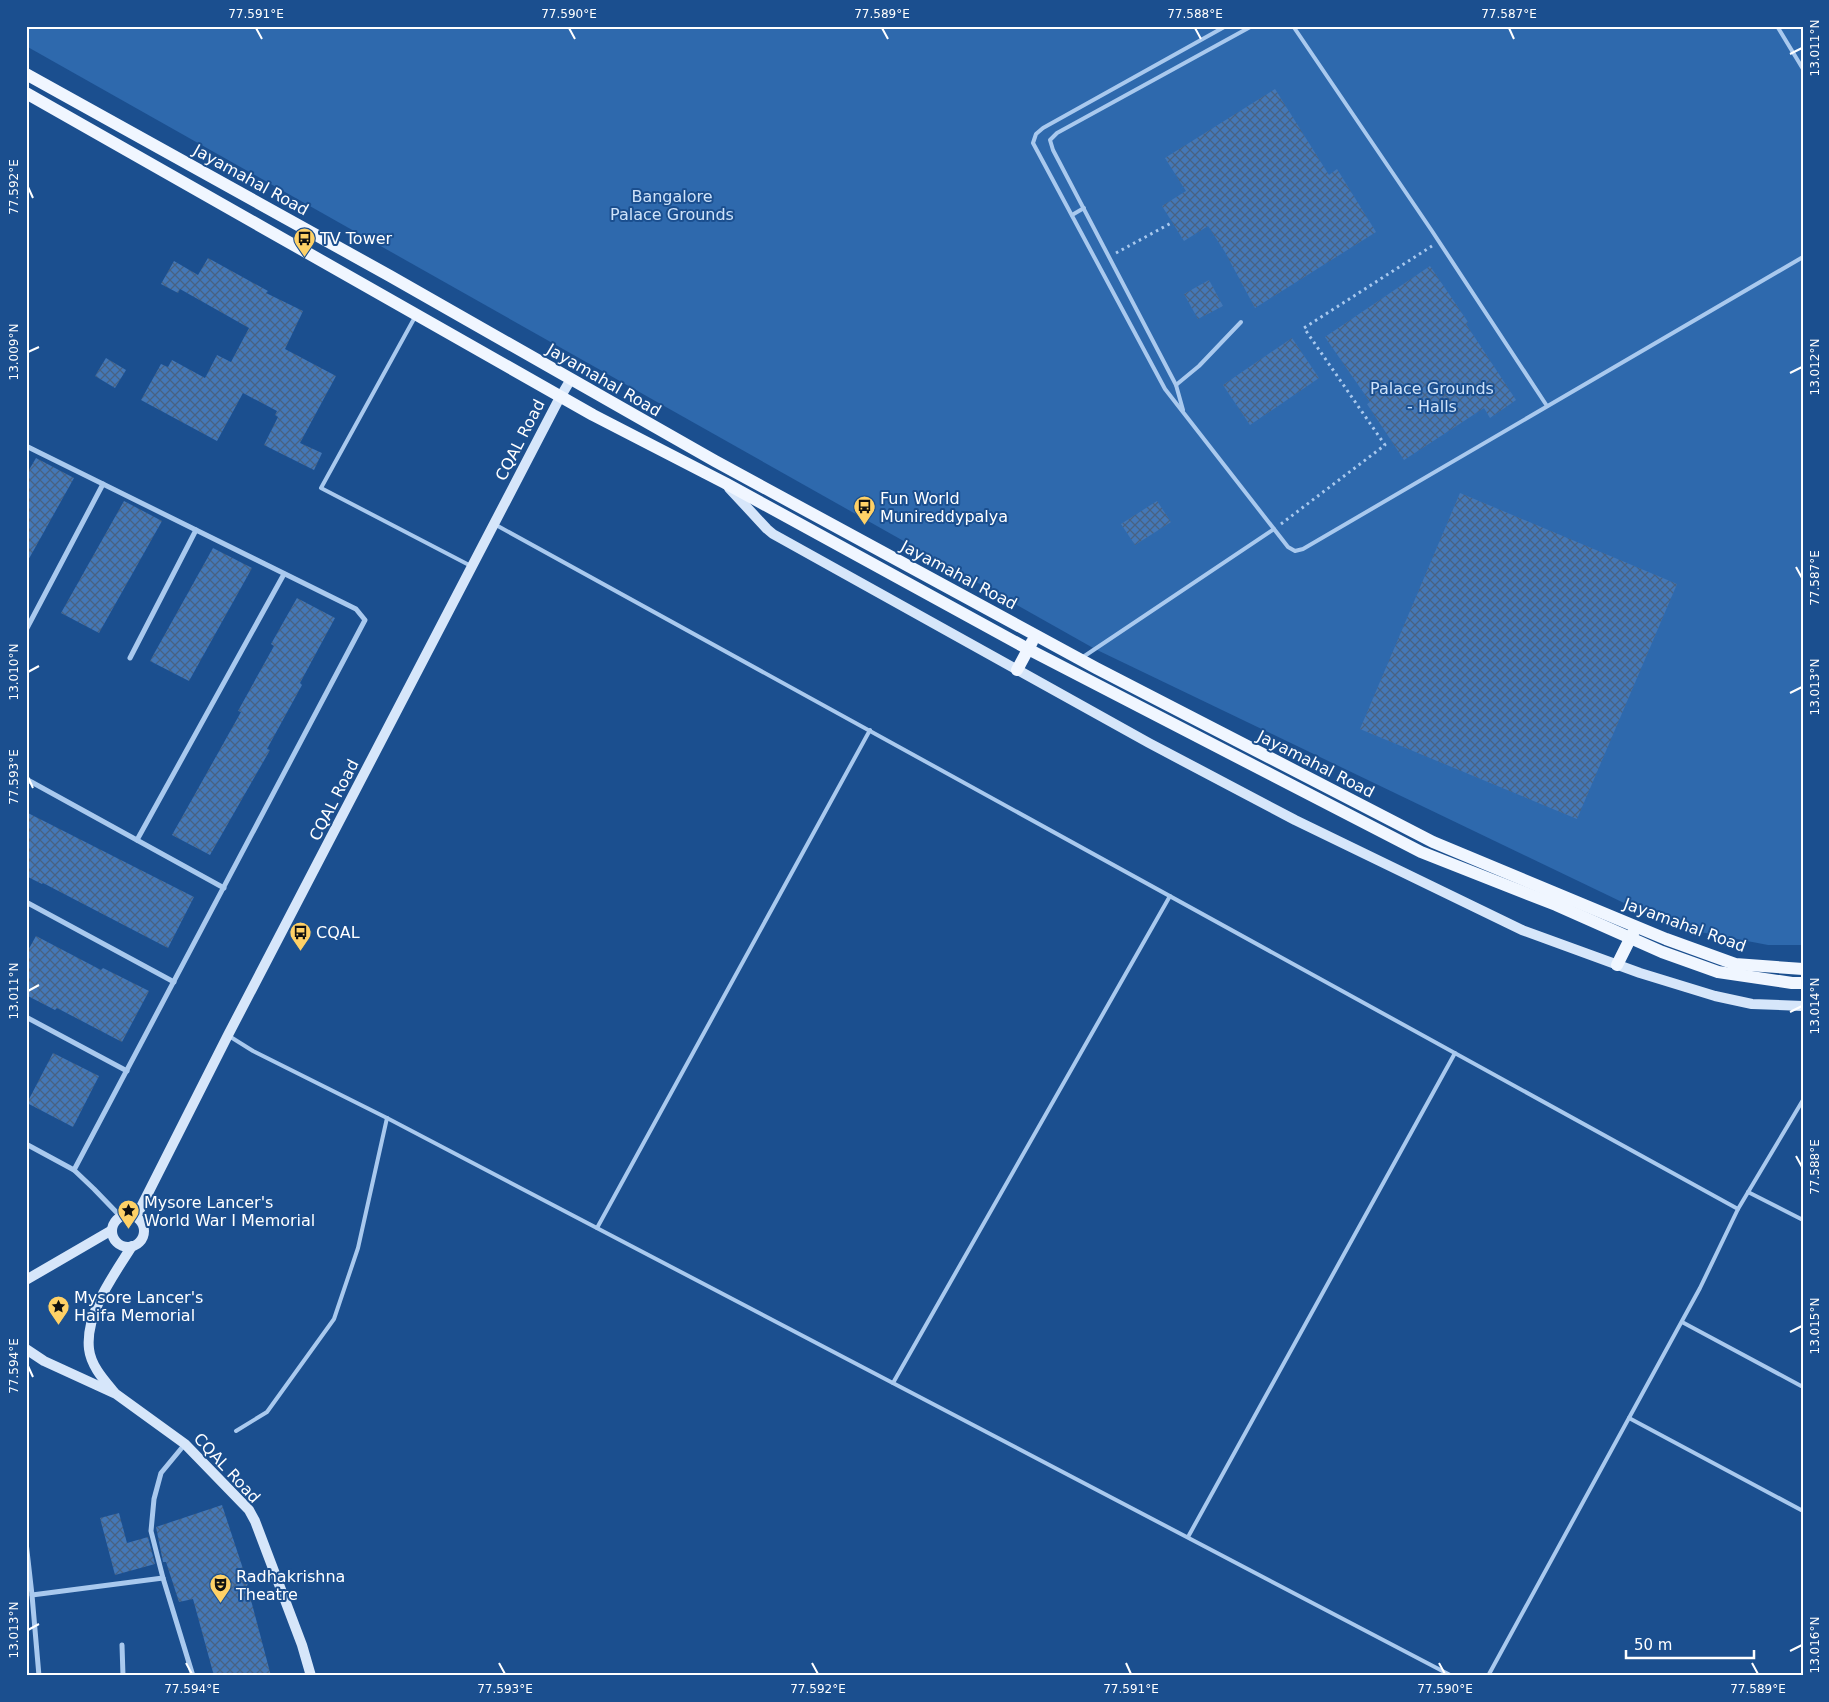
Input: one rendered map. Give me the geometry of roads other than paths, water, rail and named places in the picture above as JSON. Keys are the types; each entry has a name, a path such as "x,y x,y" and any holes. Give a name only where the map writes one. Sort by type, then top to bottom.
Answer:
{"main road":[{"name":"Jayamahal Road","path":"26,74 374,267 715,461 1096,668 1433,842 1718,972 1792,983 1803,982"},
{"name":"Jayamahal Road","path":"26,93 560,397 725,483 1028,649 1421,852 1633,933 1735,964 1803,969"},
{"name":"CQAL Road","path":"116,1394 98,1371 89,1350 90,1328 102,1293 132,1246 141,1240 144,1230 136,1217 228,1035 571,379"},
{"path":"725,483 767,530 773,534 1192,766 1295,820 1399,869 1455,898 1522,930 1617,965 1715,996 1752,1004 1803,1006"},
{"path":"1017,670 1036,635"},
{"path":"1089,681 1096,668"},
{"path":"1617,965 1633,933"},
{"path":"132,1246 127,1247 118,1244 112,1235 112,1230 116,1220 120,1217 126,1215 136,1217"},
{"path":"26,1280 112,1230"},
{"name":"CQAL Road","path":"26,1349 44,1360 116,1394 185,1444 249,1510 298,1632 311,1676"}],"street":[{"path":"26,446 356,610 365,620 74,1170"},
{"path":"26,630 103,484"},
{"path":"130,658 196,530"},
{"path":"137,840 284,574"},
{"path":"26,779 224,888"},
{"path":"26,902 174,982"},
{"path":"26,1017 127,1070"},
{"path":"26,1144 74,1170 120,1217"},
{"path":"185,1444 161,1473 154,1499 151,1532 193,1676"},
{"path":"26,1542 39,1676"},
{"path":"32,1595 163,1578"},
{"path":"122,1645 123,1676"}],"lane":[{"path":"1226,26 1043,128 1036,134 1033,143 1165,389 1288,547 1295,551 1303,549 1803,257"},
{"path":"1184,413 1176,385 1053,150 1050,140 1057,133 1252,26"},
{"path":"1293,26 1547,406"},
{"path":"1777,26 1803,69"},
{"path":"1072,215 1084,208"},
{"path":"1123,310 1134,304"},
{"path":"416,314 320,488 472,567"},
{"path":"1176,385 1199,366 1241,322"},
{"path":"494,524 1738,1208"},
{"path":"1080,659 1274,529"},
{"path":"597,1228 870,730"},
{"path":"894,1383 1170,896"},
{"path":"228,1035 253,1051 387,1118 1452,1676"},
{"path":"1188,1538 1455,1053"},
{"path":"1488,1676 1682,1322 1738,1208 1803,1100"},
{"path":"236,1431 267,1412 334,1319 358,1248 387,1118"},
{"path":"1748,1192 1803,1220"},
{"path":"1682,1322 1803,1387"},
{"path":"1629,1418 1803,1511"}],"place":[{"name":"TV Tower","path":"304,257"},
{"name":"Fun World Munireddypalya","path":"864,526"},
{"name":"CQAL","path":"300,951"},
{"name":"Mysore Lancer's World War I Memorial","path":"128,1230"},
{"name":"Mysore Lancer's Haifa Memorial","path":"58,1325"},
{"name":"Radhakrishna Theatre","path":"220,1604"}],"park label":[{"name":"Bangalore Palace Grounds","path":"672,205"},
{"name":"Palace Grounds - Halls","path":"1432,397"}]}
